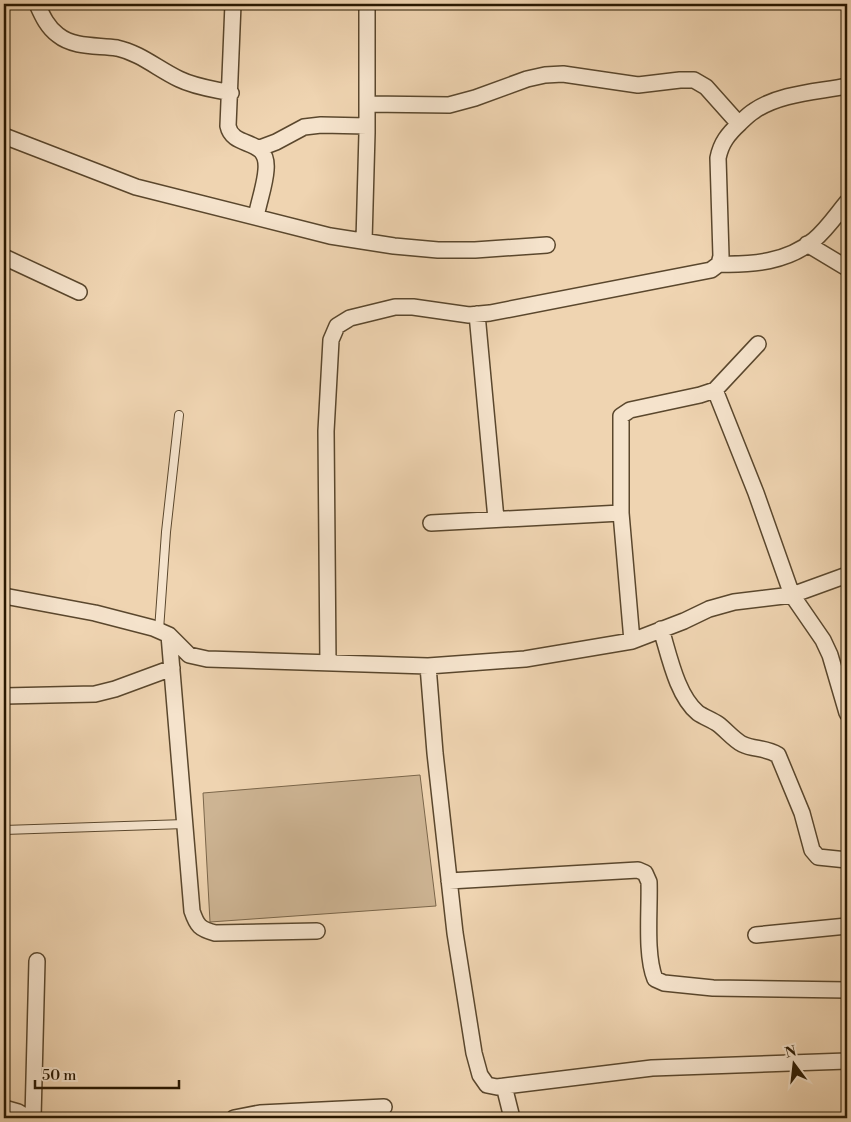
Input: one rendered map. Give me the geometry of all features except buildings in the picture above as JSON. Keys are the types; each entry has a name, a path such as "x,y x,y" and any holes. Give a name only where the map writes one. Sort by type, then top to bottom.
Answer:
{"street":[{"path":"36,4 49,26 59,36 74,43 118,48 134,53 180,80 196,86 231,93"},
{"path":"233,4 231,93 228,126 230,133 236,139 260,148 264,155 267,169 256,217"},
{"path":"364,241 367,126 367,4"},
{"path":"367,104 449,105 475,98 527,79 545,75 562,74 638,85 694,80 706,87 739,124"},
{"path":"719,264 721,256 718,158 721,144 730,132 755,110 784,98 847,86"},
{"path":"260,148 304,127 321,125 367,126"},
{"path":"4,136 136,186 330,236 438,250 475,250 547,245"},
{"path":"328,663 326,431 331,340 337,326 350,318 394,307 413,307 468,314 490,313 711,270 719,264 747,265 769,261 796,251 815,239 847,202"},
{"path":"806,244 847,268"},
{"path":"4,257 80,292"},
{"path":"477,314 496,519"},
{"path":"632,641 621,512 621,416 630,410 716,390 758,344"},
{"path":"716,390 756,493 792,595 823,640 830,654 847,713"},
{"path":"431,523 621,512"},
{"path":"4,596 95,613 164,632 190,655 207,659 428,666 525,659 632,641 709,609 734,602 792,595 847,575"},
{"path":"661,630 677,680 688,703 699,714 717,723 735,740 747,746 770,750 778,755 802,813 812,850 818,857 847,860"},
{"path":"164,632 172,668 192,912 197,924 206,931 215,933 317,931"},
{"path":"428,666 455,933 474,1053 480,1075 487,1084 497,1087 652,1068 847,1061"},
{"path":"4,696 95,694 115,689 172,668"},
{"path":"449,881 638,870 645,874 649,882 650,956 651,970 655,979 664,983 713,988 847,990"},
{"path":"756,936 847,926"},
{"path":"33,1118 37,961"},
{"path":"504,1086 512,1118"},
{"path":"234,1118 260,1113 384,1107"},
{"path":"4,1108 18,1112 28,1118"}],"lane":[{"path":"164,632 166,532 179,415"},
{"path":"4,830 185,824"}],"shaded area":[{"path":"420,775 436,906 210,922 203,793"}]}
